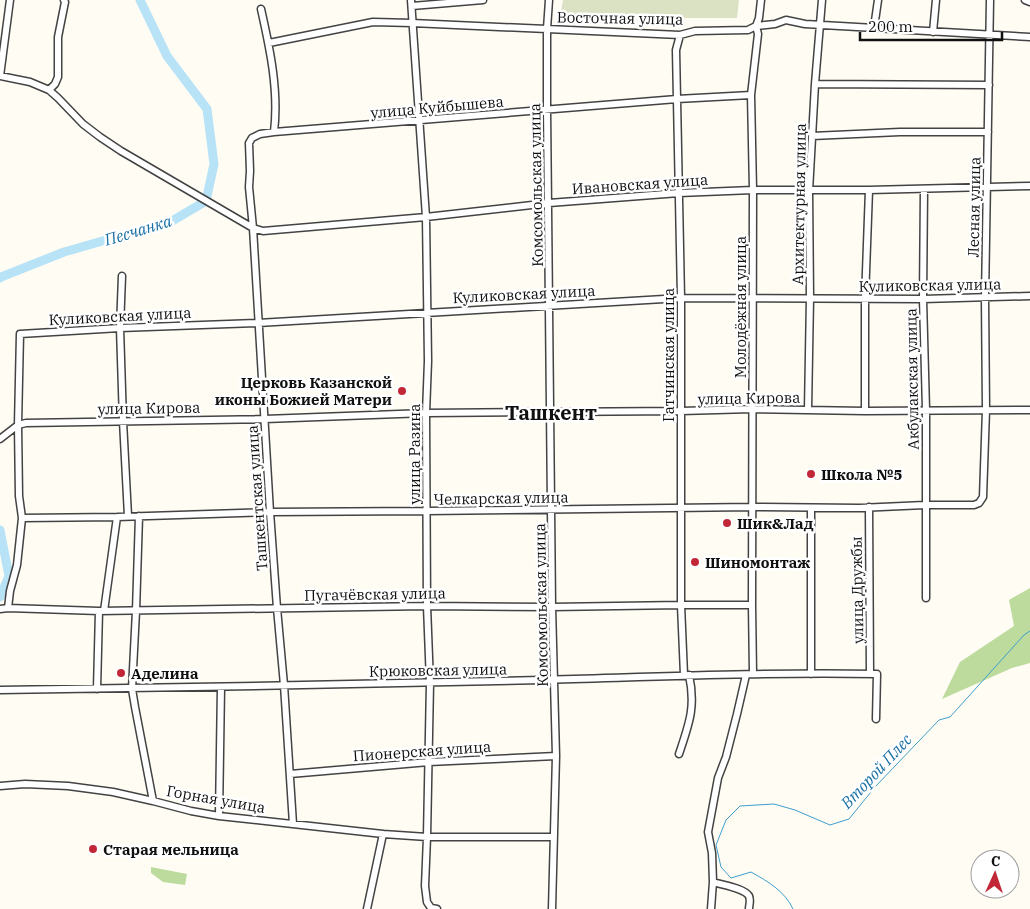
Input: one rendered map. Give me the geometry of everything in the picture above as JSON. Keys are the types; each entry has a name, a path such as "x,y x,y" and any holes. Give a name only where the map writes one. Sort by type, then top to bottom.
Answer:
{"street":[{"path":"10,0 0,76 30,82 49,90 83,124 100,136 146,166 252,228"},
{"path":"49,90 55,84 58,77 58,37 64,0"},
{"path":"412,3 483,0"},
{"name":"Комсомольская улица","path":"549,0 547,110 552,607 556,756 552,909"},
{"name":"Молодёжная улица","path":"711,909 713,882 712,853 708,832 718,778 749,674 752,605 752,95 758,34 756,26 761,0"},
{"name":"Архитектурная улица","path":"808,410 809,191 822,0"},
{"path":"874,28 878,0"},
{"path":"933,32 936,0"},
{"name":"Лесная улица","path":"979,503 983,496 986,410 985,298 990,0"},
{"path":"1025,0 1030,2"},
{"name":"улица Разина","path":"412,3 426,217 428,361 426,511 430,683 428,837 425,886 428,902 434,908"},
{"path":"261,9 269,44 275,92 276,116 274,132"},
{"name":"Восточная улица","path":"269,44 373,22 680,35 695,31 748,30 756,26 774,24 786,20 804,24 1030,37"},
{"name":"Гатчинская улица","path":"678,754 690,723 692,698 687,675 681,605 681,298 676,50 680,35"},
{"path":"815,84 989,85"},
{"name":"улица Куйбышева","path":"274,132 678,99 752,95"},
{"name":"Ташкентская улица","path":"274,132 260,134 252,138 249,143 249,187 293,824"},
{"path":"812,136 900,132 988,132"},
{"name":"Ивановская улица","path":"252,228 271,231 426,217 549,203 679,193 753,190 809,191 1030,186"},
{"name":"Акбулакская улица","path":"924,189 923,299 926,410 926,598"},
{"path":"865,410 869,190"},
{"path":"122,276 120,328 128,516"},
{"name":"Куликовская улица","path":"18,426 20,334 258,323 681,298 923,299 1030,296"},
{"name":"улица Кирова","path":"18,426 26,423 265,419 426,413 681,412 752,409 1030,410"},
{"path":"0,439 18,426"},
{"path":"8,608 10,591 17,565 22,518 19,496 18,426"},
{"name":"Челкарская улица","path":"22,518 270,512 752,507 860,508 974,505 979,503"},
{"name":"улица Дружбы","path":"868,507 876,719"},
{"path":"811,508 811,674"},
{"path":"139,516 132,689 153,801"},
{"path":"97,689 102,611 117,517"},
{"name":"Пугачёвская улица","path":"0,609 136,611 427,606 752,605"},
{"name":"Крюковская улица","path":"0,690 430,683 687,675 874,674"},
{"path":"219,816 221,686"},
{"name":"Пионерская улица","path":"290,774 429,762 556,756"},
{"name":"Горная улица","path":"0,786 25,784 68,786 114,792 219,816 383,834 428,837 554,837"},
{"path":"367,909 383,834"},
{"path":"713,882 742,890 748,894 750,901 749,909"}],"green space":[{"path":"563,0 739,0 737,18 560,18"},
{"path":"1030,588 1030,663 1012,668 942,699 960,662 1014,626 1009,600"},
{"path":"151,867 187,874 185,885 163,882 151,873"}],"waterway":[{"name":"Песчанка","path":"0,278 64,252 172,221 206,201 214,164 207,109 167,56 140,0"},
{"name":"Песчанка","path":"0,530 9,576 0,597"},
{"name":"Второй Плес","path":"793,909 780,892 757,875 751,872 731,878 721,867 716,845 726,820 740,806 774,804 795,810 830,825 849,819 875,787 939,720 950,717 1024,635 1030,631"}],"place":[{"name":"Церковь Казанской иконы Божией Матери","path":"402,391"},
{"name":"Школа №5","path":"811,474"},
{"name":"Шик&Лад","path":"727,523"},
{"name":"Шиномонтаж","path":"695,562"},
{"name":"Аделина","path":"121,673"},
{"name":"Старая мельница","path":"93,849"}],"district":[{"name":"Ташкент","path":"551,412"}]}
